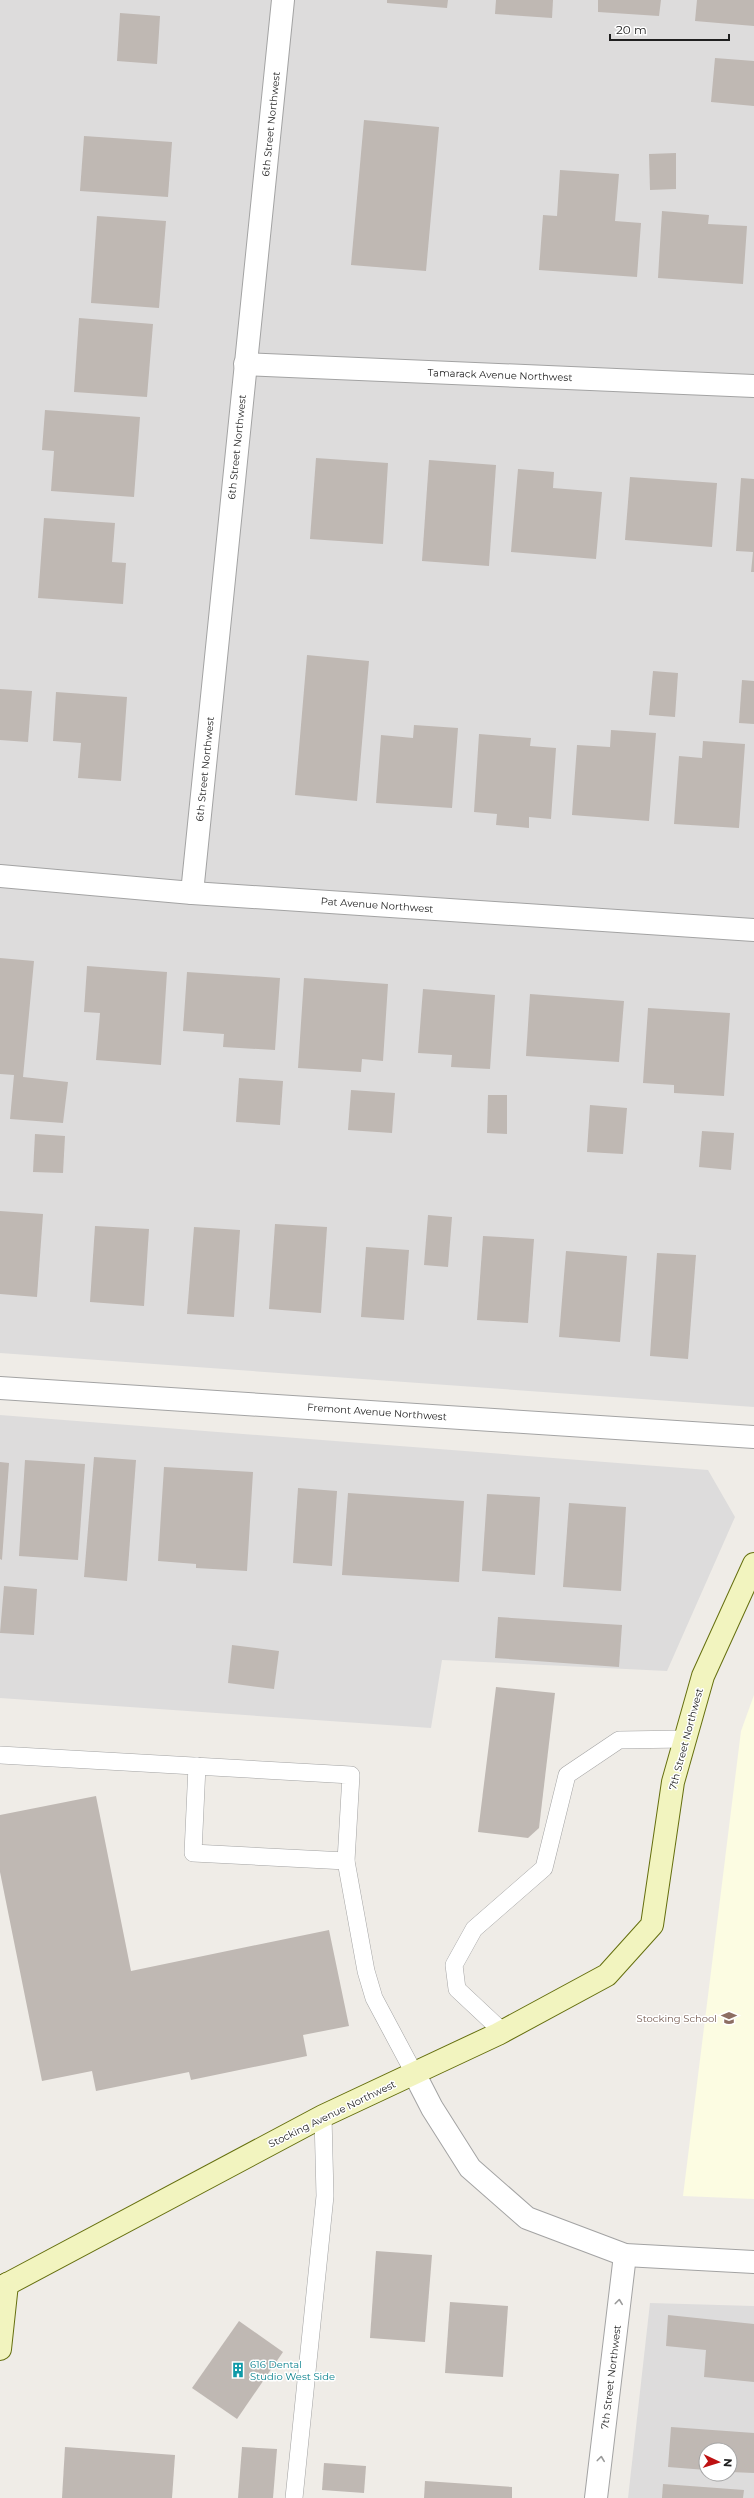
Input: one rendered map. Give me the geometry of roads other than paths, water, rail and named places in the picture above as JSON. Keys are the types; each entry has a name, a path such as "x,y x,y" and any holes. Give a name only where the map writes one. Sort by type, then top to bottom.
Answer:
{"main road":[{"name":"7th Street Northwest","path":"652,1925 673,1782 702,1676 754,1564"},
{"name":"Stocking Avenue Northwest","path":"3,2286 323,2116 503,2032 607,1975 652,1925"},
{"path":"0,2349 3,2286"}],"street":[{"name":"6th Street Northwest","path":"192,893 245,364 284,0"},
{"name":"Tamarack Avenue Northwest","path":"245,364 754,386"},
{"name":"Pat Avenue Northwest","path":"0,876 192,893 754,930"},
{"name":"Fremont Avenue Northwest","path":"0,1388 754,1437"},
{"path":"414,2073 432,2108 470,2168 527,2218 625,2255 754,2262"},
{"name":"7th Street Northwest","path":"596,2498 625,2255"}],"lane":[{"path":"503,2032 457,1989 454,1965 474,1929 544,1868 567,1775 619,1740 685,1739"},
{"path":"0,1755 351,1774 346,1861 366,1971 374,1998 414,2073"},
{"path":"198,1766 193,1853 346,1861"},
{"path":"294,2498 325,2196 323,2116"}],"place":[{"name":"Stocking School","path":"729,2018"},
{"name":"616 Dental Studio West Side","path":"238,2370"}]}
